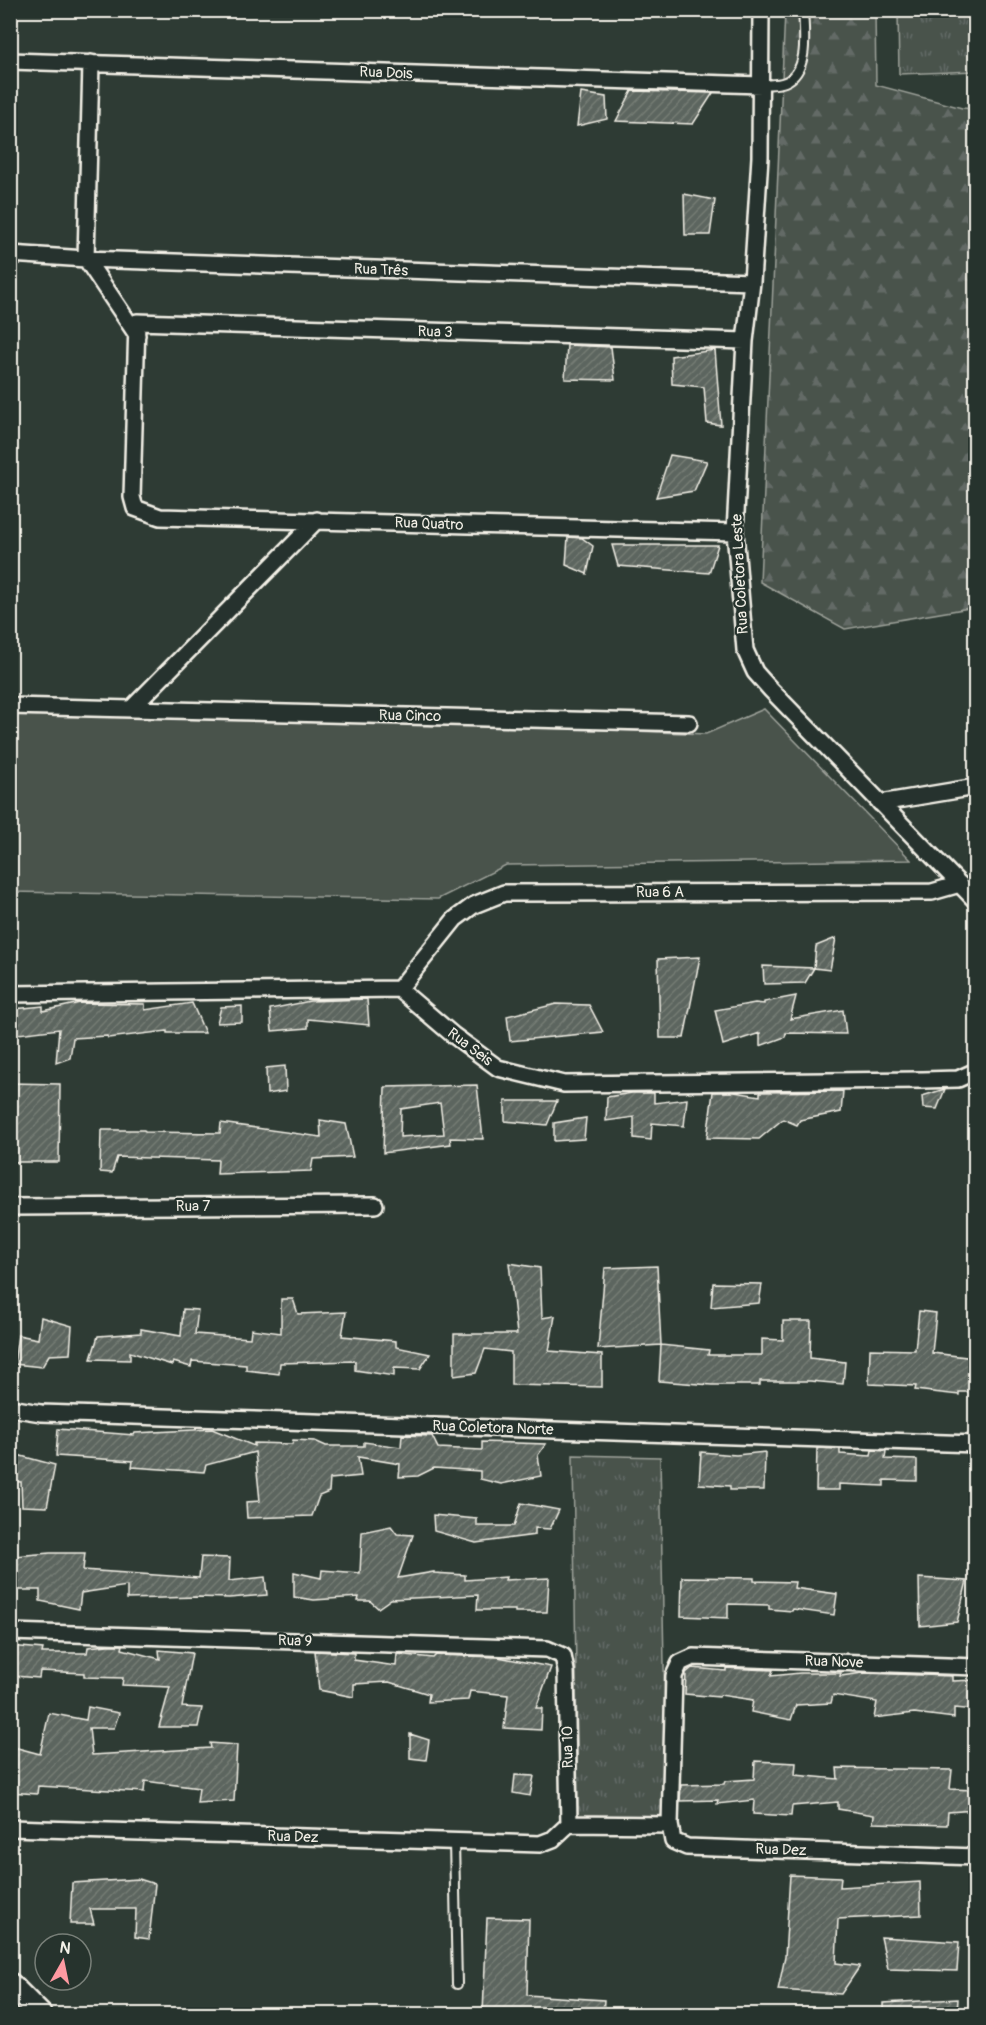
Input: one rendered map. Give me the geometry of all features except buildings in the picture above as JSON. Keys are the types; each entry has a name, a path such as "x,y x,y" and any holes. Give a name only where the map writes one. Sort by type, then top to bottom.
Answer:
{"street":[{"name":"Rua Coletora Leste","path":"761,10 760,157 752,282 745,341 735,532 745,650 754,672 975,901"},
{"name":"Rua Dois","path":"10,62 761,85"},
{"path":"91,63 86,259 137,335"},
{"name":"Rua Três","path":"10,254 86,259 752,282"},
{"name":"Rua 3","path":"137,335 137,322 745,341"},
{"name":"Rua Quatro","path":"137,335 132,497 135,508 160,517 735,532"},
{"path":"131,709 317,520"},
{"name":"Rua Cinco","path":"10,706 689,723"},
{"path":"880,803 975,787"},
{"name":"Rua 6 A","path":"399,989 455,919 474,904 504,893 932,891 960,884"},
{"path":"10,994 399,989"},
{"name":"Rua Seis","path":"399,989 453,1035 498,1068 564,1084 958,1079 975,1071"},
{"name":"Rua 7","path":"10,1207 375,1205"},
{"name":"Rua Coletora Norte","path":"10,1408 40,1413 975,1444"},
{"name":"Rua 9","path":"10,1632 547,1649 563,1656 566,1671"},
{"name":"Rua Nove","path":"670,1825 674,1676 680,1663 693,1657 975,1667"},
{"name":"Rua 10","path":"566,1671 569,1824"},
{"path":"569,1824 670,1825"},
{"name":"Rua Dez","path":"10,1828 540,1844 553,1839 569,1824"},
{"name":"Rua Dez","path":"670,1825 674,1841 687,1846 975,1857"},
{"path":"10,1984 40,2014"}],"lane":[{"path":"761,85 784,83 794,77 805,45 803,10"},
{"path":"454,1842 457,1984"}],"green space":[{"path":"785,11 875,11 876,85 962,108 975,109 975,607 845,629 760,582"},
{"path":"898,11 975,11 975,71 899,74"},
{"path":"11,705 706,734 764,709 911,860 506,865 438,899 11,892"},
{"path":"573,1455 660,1457 667,1820 578,1819"}]}
